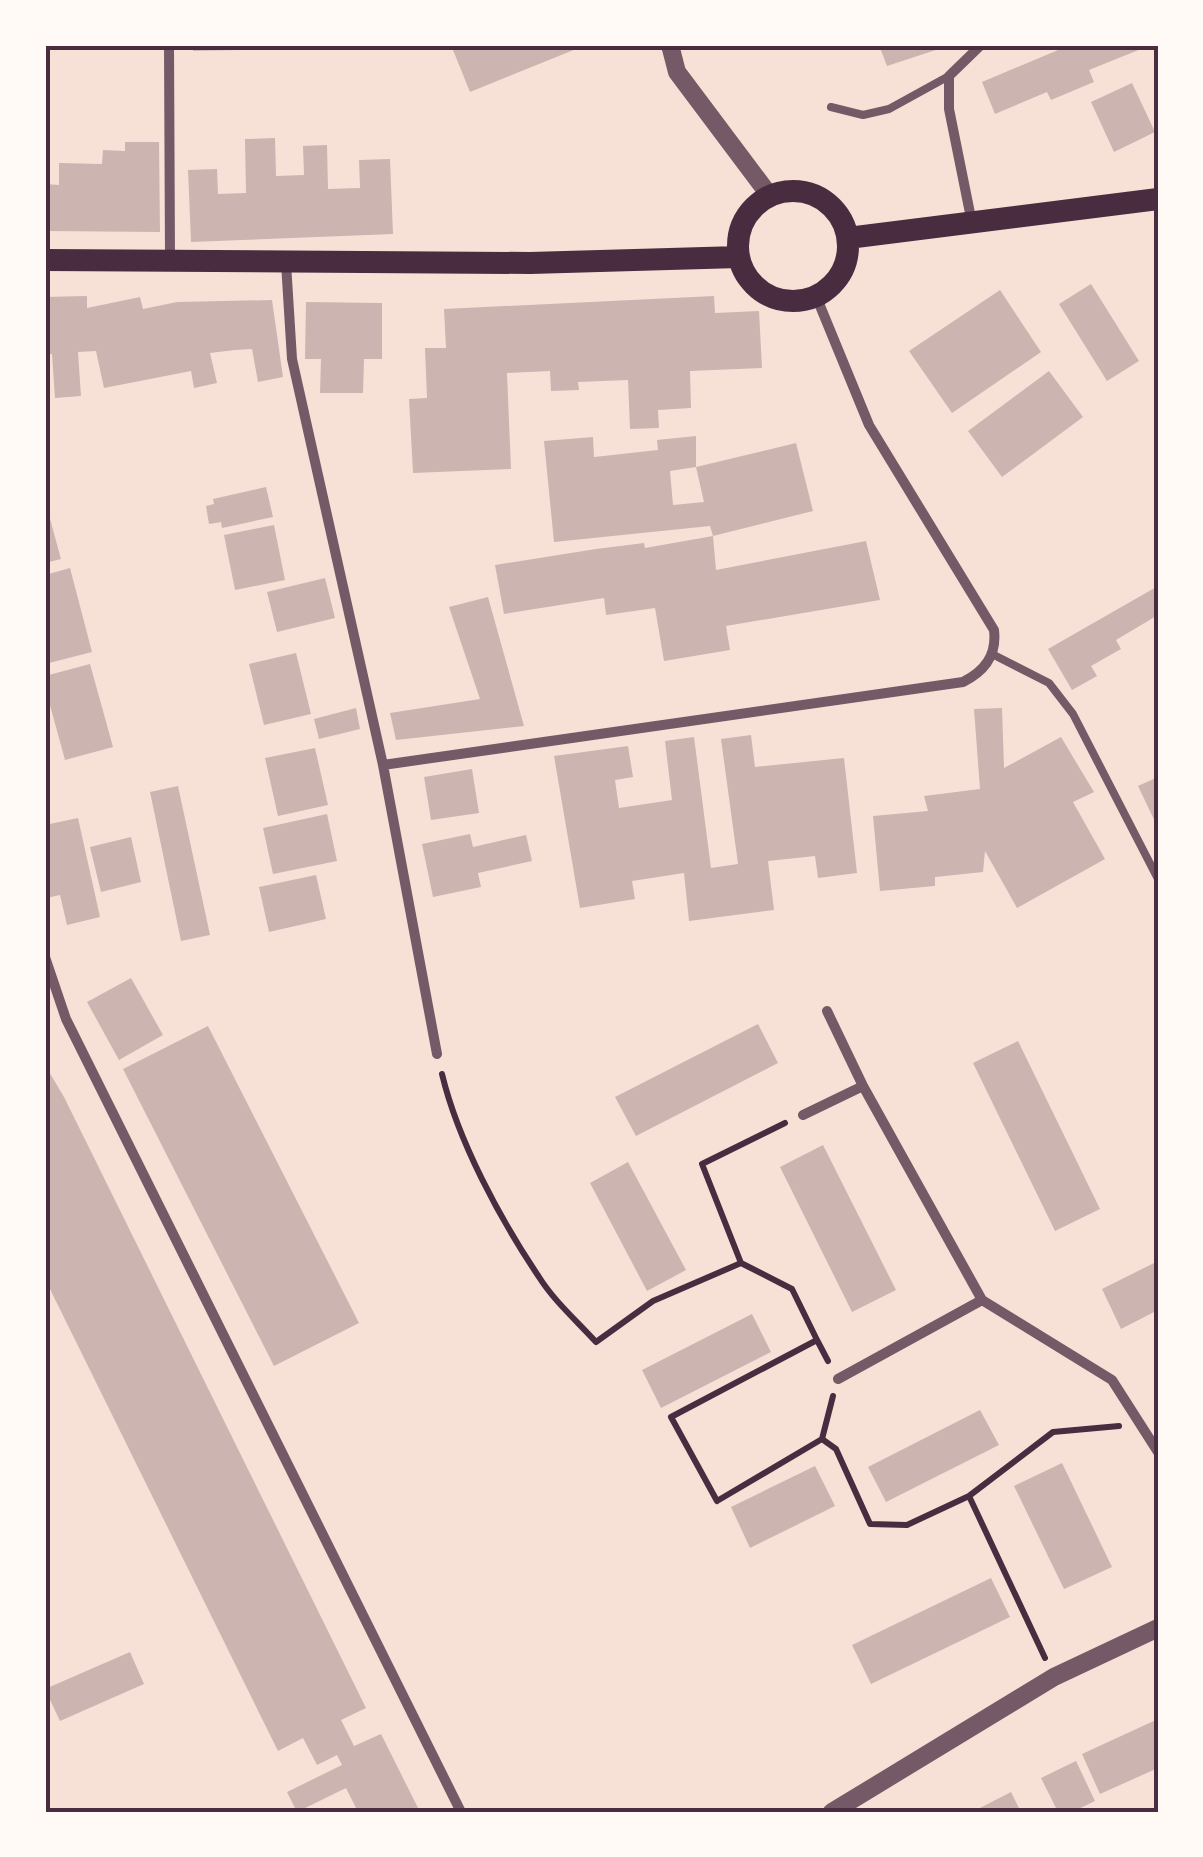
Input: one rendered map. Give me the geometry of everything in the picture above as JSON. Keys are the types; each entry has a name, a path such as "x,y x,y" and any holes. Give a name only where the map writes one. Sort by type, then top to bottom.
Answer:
{"main road":[{"path":"786,191 819,197 833,207 843,222 848,255 842,272 816,296 800,301 766,294 753,283 739,257 742,225 749,213 770,196 786,191"},
{"path":"848,238 1158,199"},
{"path":"45,260 634,262 739,257"}],"street":[{"path":"170,45 170,261"},
{"path":"670,45 677,72 770,196"},
{"path":"972,224 949,109 949,76 980,45"},
{"path":"286,263 292,359 383,765 437,1054"},
{"path":"383,765 963,682 981,673 996,643 994,630 869,426 816,296"},
{"path":"45,957 66,1019 461,1812"},
{"path":"827,1011 863,1086 982,1300 1112,1380 1158,1452"},
{"path":"803,1115 863,1086"},
{"path":"838,1379 982,1300"},
{"path":"832,1812 1054,1677 1158,1628"}],"lane":[{"path":"831,107 862,115 889,109 949,76"},
{"path":"992,654 1048,682 1072,714 1158,879"}],"path":[{"path":"437,1054 449,1104 494,1201 540,1280 596,1342 653,1301 741,1264"},
{"path":"822,1439 838,1379"},
{"path":"969,1496 1036,1636"}],"building":[{"path":"193,45 240,45 240,50 193,51"},
{"path":"451,45 586,45 470,92"},
{"path":"879,45 948,45 948,46 887,66"},
{"path":"1070,45 1139,45 1141,49 1089,70 1094,82 1051,100 1047,92 995,114 982,82"},
{"path":"1132,83 1155,132 1114,152 1091,102"},
{"path":"275,138 276,176 304,175 303,146 327,145 328,189 360,188 359,160 390,159 393,234 191,242 188,170 217,169 218,194 246,193 245,139"},
{"path":"125,142 159,142 160,232 45,231 45,184 59,185 59,163 102,164 103,150 125,151"},
{"path":"1091,284 1139,361 1107,381 1059,304"},
{"path":"1000,290 1041,352 952,413 909,351"},
{"path":"87,296 87,308 140,297 143,309 177,302 272,300 283,377 258,382 252,349 235,350 210,353 217,383 194,388 191,371 104,388 96,351 78,352 81,396 55,398 52,354 45,355 45,297"},
{"path":"714,296 715,313 759,311 762,368 690,371 691,408 658,410 659,428 630,429 628,380 578,382 579,390 551,391 550,371 507,373 511,469 413,473 409,399 427,398 425,348 446,348 444,309"},
{"path":"306,302 382,303 382,359 364,359 363,393 320,393 321,359 305,359"},
{"path":"1049,371 1083,417 1002,477 968,431"},
{"path":"696,436 696,467 796,443 813,511 713,536 710,526 554,542 544,441 593,437 594,457 658,450 657,440","holes":["696,467 704,502 673,505 670,471"]},
{"path":"266,487 273,517 222,528 221,522 209,524 206,506 214,504 213,499"},
{"path":"45,505 61,559 45,563"},
{"path":"274,525 285,580 235,590 224,535"},
{"path":"713,536 716,570 866,541 880,600 726,626 730,650 664,661 655,608 606,615 604,598 504,614 495,565"},
{"path":"70,568 92,652 45,664 45,575"},
{"path":"325,578 335,618 277,632 267,592"},
{"path":"1158,586 1158,615 1116,640 1121,649 1091,666 1097,676 1072,690 1048,649"},
{"path":"488,597 524,726 396,740 390,713 480,699 449,607"},
{"path":"296,653 311,714 264,725 249,664"},
{"path":"90,664 113,747 65,760 45,676"},
{"path":"356,708 360,729 319,739 314,719"},
{"path":"1002,708 1004,768 1061,737 1094,792 1073,802 1105,859 1017,908 985,851 983,872 935,877 935,886 880,891 873,816 928,811 924,796 980,789 974,709"},
{"path":"751,735 755,767 844,758 857,873 818,878 815,856 768,861 774,910 689,921 684,873 632,881 635,899 580,908 554,756 628,746 633,777 615,780 619,808 672,800 665,741 694,737 711,868 738,864 721,739"},
{"path":"315,748 328,805 278,816 265,758"},
{"path":"472,769 479,813 431,820 424,777"},
{"path":"1158,777 1158,828 1138,786"},
{"path":"178,786 210,935 181,941 150,792"},
{"path":"327,814 337,861 273,874 263,828"},
{"path":"78,818 100,917 67,925 60,895 45,895 45,825"},
{"path":"470,834 473,847 526,835 532,861 478,873 481,887 433,897 422,844"},
{"path":"131,837 141,882 101,892 90,847"},
{"path":"316,875 326,919 269,932 259,887"},
{"path":"131,978 163,1035 119,1060 87,1002"},
{"path":"758,1024 778,1063 636,1136 615,1097"},
{"path":"208,1026 359,1323 274,1366 123,1069"},
{"path":"1018,1041 1100,1209 1055,1231 973,1063"},
{"path":"48,1070 366,1708 341,1720 354,1746 381,1734 420,1812 358,1812 346,1788 297,1812 287,1792 342,1765 337,1755 317,1765 303,1738 278,1751 45,1279"},
{"path":"823,1145 896,1290 852,1312 780,1167"},
{"path":"628,1162 686,1270 647,1291 590,1183"},
{"path":"1158,1261 1158,1310 1121,1329 1102,1289"},
{"path":"752,1314 771,1352 661,1408 642,1370"},
{"path":"980,1410 999,1445 886,1502 868,1467"},
{"path":"1062,1463 1112,1567 1064,1589 1014,1486"},
{"path":"815,1466 835,1506 750,1548 731,1507"},
{"path":"991,1578 1010,1617 871,1684 852,1645"},
{"path":"130,1652 144,1684 60,1721 45,1689"},
{"path":"1158,1719 1158,1768 1100,1794 1082,1754"},
{"path":"1076,1761 1095,1801 1072,1812 1058,1812 1041,1778"},
{"path":"1011,1792 1021,1812 972,1812"}]}
